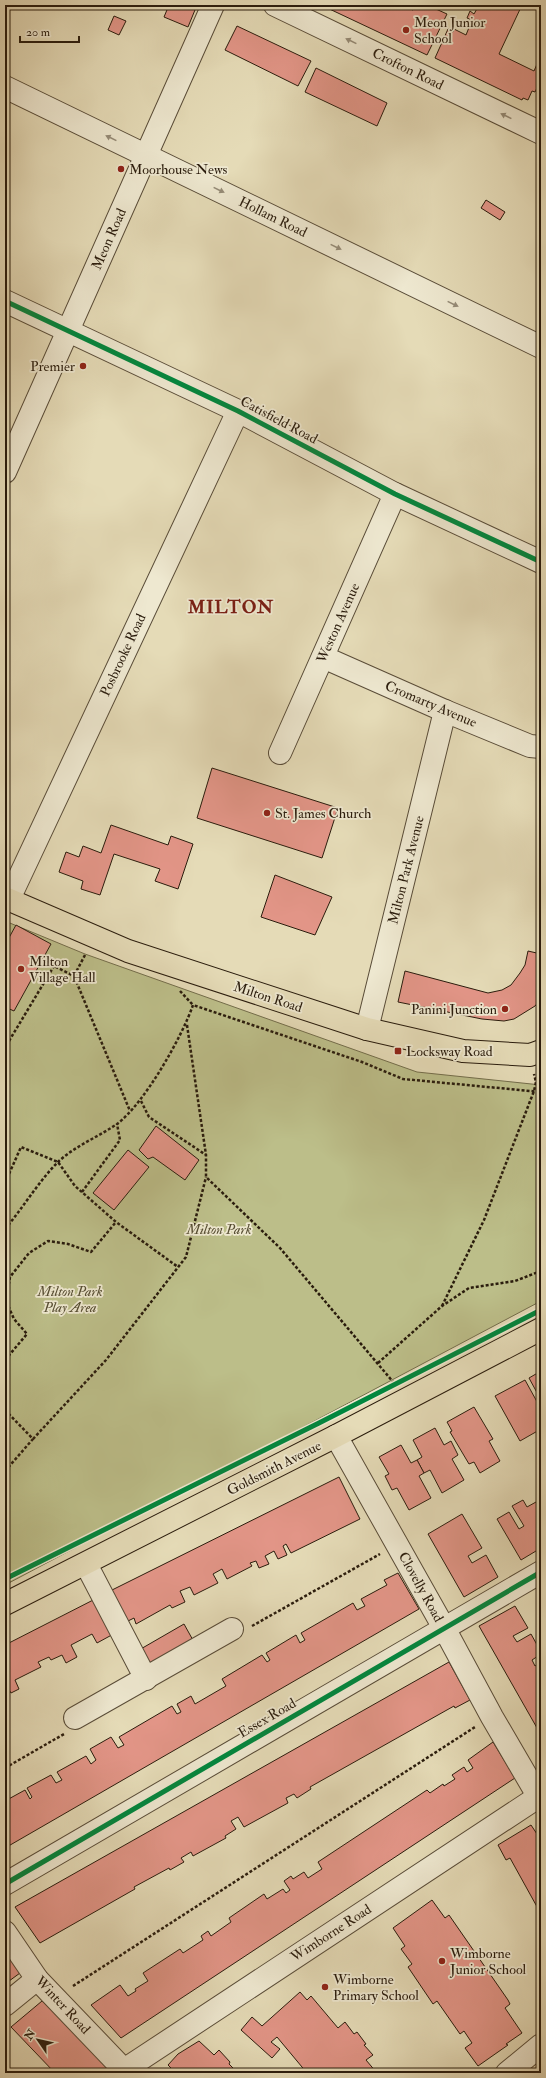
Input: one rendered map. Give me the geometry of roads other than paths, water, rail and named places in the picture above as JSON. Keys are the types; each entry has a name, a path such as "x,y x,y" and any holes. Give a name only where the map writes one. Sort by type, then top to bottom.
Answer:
{"main road":[{"name":"Milton Road","path":"7,898 128,951 367,1029 463,1051 536,1053"},
{"name":"Goldsmith Avenue","path":"5,1604 336,1436 541,1328"}],"street":[{"name":"Meon Road","path":"5,472 213,5"},
{"name":"Crofton Road","path":"276,5 541,133"},
{"name":"Hollam Road","path":"5,87 541,347"},
{"name":"Catisfield Road","path":"5,301 238,411 395,494 541,562"},
{"name":"Posbrooke Road","path":"7,898 238,411"},
{"name":"Weston Avenue","path":"280,753 395,494"},
{"name":"Cromarty Avenue","path":"323,657 445,711 530,746 541,746"},
{"name":"Milton Park Avenue","path":"367,1029 445,711"},
{"name":"Clovelly Road","path":"336,1436 398,1544 492,1716 540,1797"},
{"path":"86,1564 146,1678"},
{"name":"Essex Road","path":"5,1884 541,1572"},
{"path":"75,1718 232,1630"},
{"name":"Wimborne Road","path":"125,2072 540,1797"},
{"name":"Winter Road","path":"5,1932 37,1980 125,2072"},
{"path":"5,2005 37,1980"},
{"path":"507,2073 541,2045"}],"place":[{"name":"Meon Junior School","path":"406,30"},
{"name":"Moorhouse News","path":"121,169"},
{"name":"Premier","path":"83,366"},
{"name":"St. James Church","path":"267,813"},
{"name":"Milton Village Hall","path":"21,969"},
{"name":"Panini Junction","path":"505,1009"},
{"name":"Locksway Road","path":"398,1051"},
{"name":"Wimborne Junior School","path":"442,1961"},
{"name":"Wimborne Primary School","path":"325,1987"}],"district":[{"name":"MILTON","path":"231,607"}],"park label":[{"name":"Milton Park","path":"219,1229"},
{"name":"Milton Park Play Area","path":"70,1300"}]}
